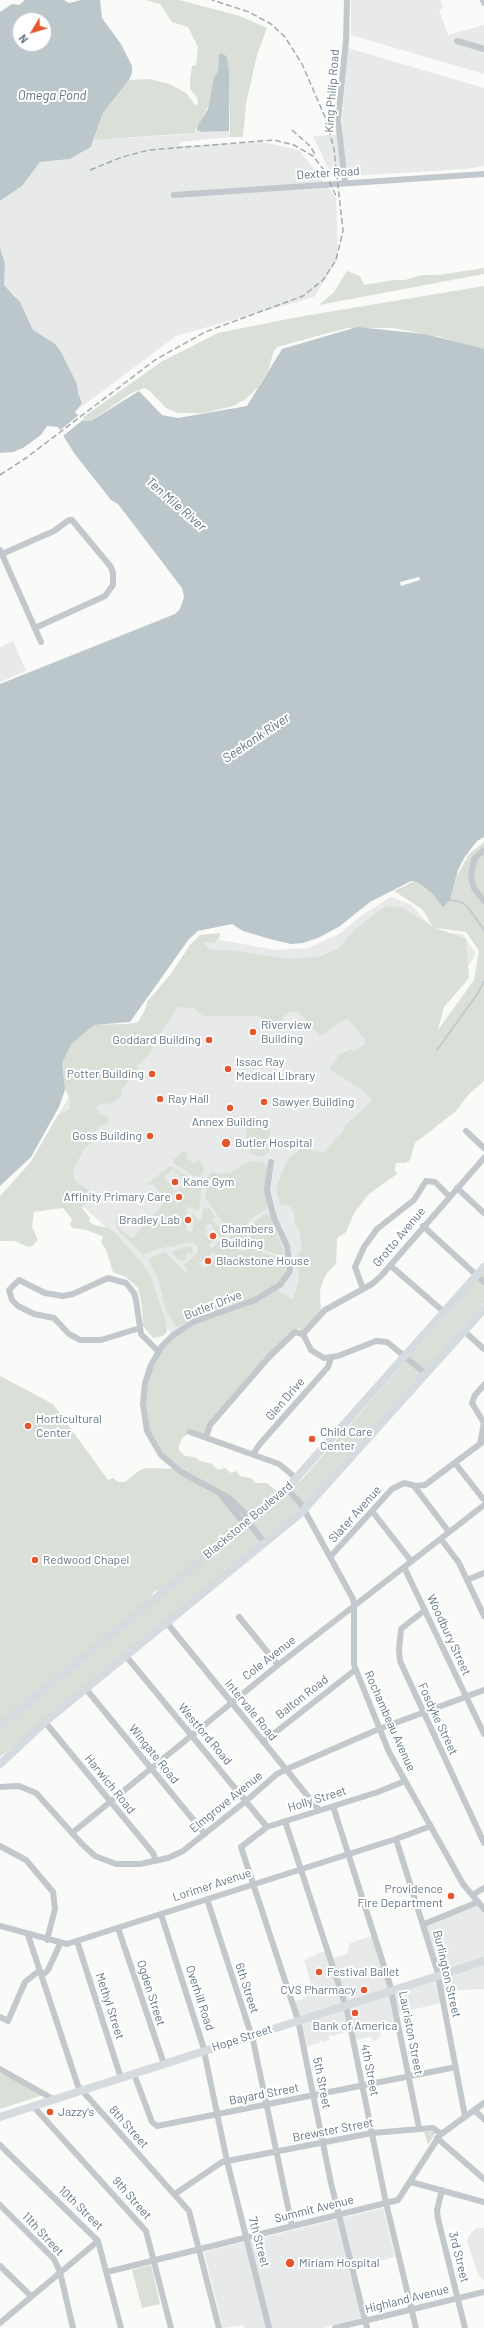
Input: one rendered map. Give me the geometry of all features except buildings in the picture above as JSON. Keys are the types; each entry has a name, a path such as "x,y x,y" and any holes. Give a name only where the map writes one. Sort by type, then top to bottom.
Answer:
{"main road":[{"name":"Blackstone Boulevard","path":"0,1726 287,1489 484,1267"},
{"path":"0,1764 45,1722 304,1510 484,1308"},
{"name":"Hope Street","path":"0,2117 438,1975 483,1963"}],"street":[{"name":"King Philip Road","path":"345,183 338,120 346,37 346,0"},
{"path":"457,41 484,49"},
{"name":"Dexter Road","path":"174,195 484,174"},
{"path":"35,628 105,596 113,585 113,573 111,567 72,520 69,520 54,531 1,552 41,642"},
{"path":"484,850 474,859 471,877 474,888 484,901"},
{"path":"466,1131 484,1148"},
{"name":"Grotto Avenue","path":"303,1334 325,1310 372,1284 391,1266 423,1226 484,1158"},
{"name":"Butler Drive","path":"265,1543 248,1522 242,1521 219,1491 173,1467 161,1455 150,1439 144,1415 144,1391 147,1376 158,1352 172,1336 187,1325 255,1300 280,1285 288,1275 290,1271 290,1258 274,1218 267,1189 271,1162"},
{"path":"363,1289 355,1267 364,1247 377,1229 414,1200 426,1181 435,1182 450,1196"},
{"path":"457,1188 484,1213"},
{"path":"423,1226 484,1282"},
{"path":"391,1266 444,1312"},
{"path":"140,1328 101,1340 80,1340 69,1334 54,1318 34,1314 18,1306 12,1300 9,1290 18,1280 45,1293 63,1296 73,1294 108,1278 126,1283 134,1293 142,1337 158,1352"},
{"path":"464,1331 484,1349"},
{"path":"206,1436 210,1425 289,1337 296,1332 303,1334 311,1350 324,1358 331,1358 382,1340 392,1345 426,1374"},
{"name":"Glen Drive","path":"254,1453 259,1445 328,1367 331,1358"},
{"name":"Slater Avenue","path":"330,1558 396,1486 406,1483 414,1486 427,1484 482,1443 484,1422 472,1403 475,1395 484,1385"},
{"path":"190,1432 254,1453 279,1464 296,1478"},
{"path":"456,1463 484,1500"},
{"path":"414,1486 449,1532"},
{"name":"Rochambeau Avenue","path":"287,1489 304,1510 354,1606 355,1670 379,1728 405,1781 431,1826 472,1895 484,1909"},
{"name":"Cole Avenue","path":"72,1833 231,1702 484,1505"},
{"path":"372,1511 411,1561"},
{"path":"441,1539 459,1563 484,1616"},
{"name":"Woodbury Street","path":"404,1567 484,1734"},
{"path":"467,1580 484,1573"},
{"name":"Fosdyke Street","path":"425,1610 401,1629 399,1644 400,1661 484,1843"},
{"path":"239,1617 278,1665"},
{"name":"Intervale Road","path":"166,1623 319,1810"},
{"name":"Westford Road","path":"126,1656 267,1827"},
{"name":"Balton Road","path":"263,1742 355,1670"},
{"name":"Wingate Road","path":"86,1689 205,1834"},
{"name":"Elmgrove Avenue","path":"0,1787 19,1786 36,1793 87,1850 105,1861 127,1865 156,1861 177,1854 205,1834 277,1774 379,1728 484,1690"},
{"name":"Harwich Road","path":"45,1722 153,1853 156,1861"},
{"name":"Holly Street","path":"241,1847 267,1827 378,1792 405,1781"},
{"name":"Lauriston Street","path":"333,1806 391,1990 419,2128"},
{"name":"4th Street","path":"285,1821 345,2005 386,2203 416,2328"},
{"name":"Lorimer Avenue","path":"0,1926 60,1944 77,1941 254,1883 396,1839 431,1826"},
{"name":"Burlington Street","path":"396,1839 424,1924 438,1975 465,2116"},
{"path":"0,1846 26,1860 53,1892 55,1909 47,1940"},
{"name":"5th Street","path":"241,1847 298,2020 322,2143 367,2328"},
{"path":"472,1895 484,1888"},
{"name":"6th Street","path":"207,1899 251,2035 292,2226"},
{"path":"424,1924 478,1902"},
{"name":"Overhill Road","path":"161,1914 204,2050 227,2161"},
{"name":"Ogden Street","path":"118,1928 164,2064"},
{"name":"8th Street","path":"28,1935 76,2081 82,2090 191,2214 219,2328"},
{"name":"Methyl Street","path":"77,1941 121,2078"},
{"path":"42,1976 48,1970 60,1944"},
{"path":"0,2017 8,2021 25,1982 32,1974 40,1970"},
{"name":"Bayard Street","path":"134,2074 144,2102 155,2125 160,2126 456,2067"},
{"path":"0,2069 53,2099"},
{"name":"Summit Avenue","path":"107,2272 398,2200 411,2182 439,2136 484,2103"},
{"name":"9th Street","path":"33,2106 146,2231 171,2328"},
{"path":"474,2110 484,2119"},
{"name":"Brewster Street","path":"175,2194 222,2162 372,2132 436,2128 439,2136"},
{"path":"439,2136 484,2179"},
{"name":"10th Street","path":"0,2145 98,2241 121,2328"},
{"name":"7th Street","path":"227,2161 269,2328"},
{"path":"411,2182 484,2202"},
{"name":"3rd Street","path":"442,2190 437,2210 438,2219 465,2328"},
{"name":"11th Street","path":"0,2205 54,2259 60,2272 73,2328"},
{"path":"5,2328 0,2323 98,2241"},
{"path":"0,2266 31,2296"},
{"name":"Highland Avenue","path":"335,2328 484,2292"}],"shaded area":[{"path":"145,0 179,0 240,16 267,28 257,55 246,104 243,137 230,137 229,89 218,61 218,71 214,77 209,105 194,133 94,140 103,113 129,80 149,79 170,84 186,93 195,105 198,104 197,97 190,89 190,80 192,66 196,65 198,47 188,27 172,22 160,4"},
{"path":"351,0 441,0 443,8 439,10 448,35 484,25 484,74 351,35"},
{"path":"348,48 484,88 484,166 466,169 332,177 313,136 343,134 342,118"},
{"path":"197,130 201,132 229,131 230,137 181,142 179,146 262,142 299,150 336,198 338,259 314,297 176,336 76,411 82,401 78,393 77,385 63,356 33,330 15,295 4,285 5,264 0,248 0,201 22,186 40,162 65,160 80,154 92,146 94,140 175,135 194,133"},
{"path":"484,268 484,274 319,305 334,292 347,271 360,276 364,285 393,280 405,280 421,275 438,275"},
{"path":"484,286 484,364 462,345 441,337 393,328 347,328 277,347 273,353 269,369 258,387 246,399 233,406 204,413 177,413 166,408 150,391 144,388 130,394 91,421 84,421 82,418 161,362 218,333 298,317"},
{"path":"13,641 26,671 0,682 0,647"},
{"path":"484,842 484,1081 469,1094 456,1111 415,1143 410,1160 406,1163 396,1163 395,1170 397,1174 366,1196 355,1211 346,1232 337,1238 336,1264 327,1273 322,1283 320,1291 321,1313 303,1333 299,1328 293,1331 205,1435 192,1431 182,1438 179,1446 179,1450 185,1456 195,1457 200,1461 212,1464 218,1470 225,1468 231,1473 236,1471 240,1476 251,1478 256,1483 267,1483 280,1494 160,1593 157,1590 152,1594 154,1598 0,1725 0,1376 53,1404 108,1480 113,1478 118,1482 125,1482 140,1470 147,1468 177,1469 166,1457 147,1426 144,1391 156,1354 182,1328 245,1303 275,1289 293,1300 299,1279 297,1254 302,1250 300,1233 295,1223 294,1212 290,1206 281,1205 277,1194 277,1186 284,1168 288,1159 306,1145 313,1151 324,1152 343,1131 345,1125 372,1100 364,1091 329,1069 339,1055 351,1049 354,1051 364,1045 365,1039 347,1018 320,1036 299,1012 291,1011 283,1017 282,1022 276,1025 258,1016 203,1016 194,1008 178,1007 156,1039 150,1054 137,1066 138,1070 122,1089 121,1096 116,1101 107,1104 102,1103 96,1107 100,1114 109,1118 109,1123 98,1127 96,1131 98,1136 84,1149 74,1168 73,1177 76,1182 93,1193 82,1208 90,1218 89,1221 94,1225 108,1228 114,1232 142,1263 151,1277 165,1319 167,1332 163,1336 153,1338 143,1326 142,1306 138,1288 126,1277 113,1272 106,1250 101,1242 103,1238 102,1236 86,1230 72,1228 70,1224 72,1219 63,1208 34,1212 32,1227 38,1240 32,1246 28,1247 15,1241 0,1241 0,1196 30,1163 58,1115 70,1109 70,1099 63,1085 61,1062 78,1025 127,1024 138,1022 145,1010 147,1002 170,975 190,945 200,935 220,933 219,939 214,942 203,943 211,950 228,950 291,959 319,957 338,949 354,930 386,906 401,907 433,927 422,909 394,891 464,858 457,872 458,874 469,854","holes":["436,928 466,932 479,951 474,980 438,1030 444,1007 469,978 466,939"]},
{"name":"Butler Hospital","path":"391,897 410,904 437,932 463,934 476,954 420,1043 423,1125 321,1256 307,1299 222,1383 167,1329 153,1292 119,1240 34,1160 68,1098 70,1074 140,1021 203,942 221,940 276,950 308,948 339,934 362,915"},
{"path":"256,1117 264,1119 270,1131 269,1152 262,1157 251,1154 246,1135 247,1123"},
{"path":"183,1151 188,1153 186,1157 194,1164 198,1160 203,1165 204,1170 201,1176 194,1176 173,1163 173,1160"},
{"path":"255,1161 264,1163 267,1167 267,1208 247,1222 247,1244 254,1250 285,1259 287,1261 286,1273 278,1283 258,1296 199,1316 177,1327 166,1311 158,1278 148,1259 165,1252 185,1272 188,1270 184,1265 197,1254 198,1246 191,1242 157,1249 143,1255 117,1229 116,1220 123,1212 118,1219 118,1227 132,1239 165,1202 162,1199 164,1196 152,1184 146,1185 170,1166 202,1185 199,1209 194,1210 194,1216 201,1221 203,1209 209,1208 215,1217 212,1220 217,1226 221,1225 228,1240 229,1235 227,1229 205,1197 209,1174 211,1172 221,1174 230,1173 246,1163","holes":["173,1169 183,1179 182,1180 185,1184 175,1191 164,1177","177,1191 181,1191 185,1197 177,1204 172,1198 173,1194","187,1207 194,1208 190,1222 194,1223 192,1232 186,1231","210,1223 221,1239 212,1249 208,1245 214,1241 212,1238 209,1240 205,1234 208,1232 205,1226","239,1239 243,1240 246,1250 242,1251 230,1247 230,1244","213,1252 218,1258 204,1268 200,1263"]},
{"path":"266,1213 270,1216 285,1256 254,1247 250,1243 252,1224"},
{"path":"190,1246 193,1251 192,1254 189,1252 185,1255 187,1258 184,1260 179,1260 173,1254 174,1250"},
{"path":"484,1272 484,1303 297,1512 0,1757 0,1731 283,1497 304,1477"},
{"path":"478,1901 484,1907 484,1989 441,1991 442,2003 397,2013 398,2025 385,2027 382,2023 379,2027 381,2036 374,2042 370,2037 354,2040 351,2031 331,2036 329,2035 329,2040 323,2042 320,2040 319,2043 305,2047 294,2002 308,1996 307,1989 312,1987 304,1960 319,1953 328,1951 332,1958 347,1954 350,1943 375,1935 392,1988 440,1972 425,1922"},
{"path":"0,2073 43,2095 0,2109"},
{"path":"424,2132 436,2132 428,2145"},
{"name":"Miriam Hospital","path":"383,2208 395,2257 349,2269 362,2318 323,2328 244,2328 243,2325 223,2328 204,2252"},
{"path":"477,2228 484,2228 484,2281 478,2274 467,2241 470,2234"},
{"path":"151,2265 160,2304 142,2308 132,2270"}],"water":[{"name":"Omega Pond","path":"25,0 64,0 69,3 81,0 100,0 102,18 121,44 132,66 132,73 129,80 103,113 91,147 70,159 40,162 22,186 0,201 0,12 12,4 19,5"},
{"path":"222,53 227,57 229,72 229,131 201,132 197,130 198,125 208,109 214,77 218,71 219,55"},
{"path":"0,248 5,264 4,285 20,302 33,330 55,344 61,352 77,384 78,393 82,403 75,412 84,421 91,421 139,391 162,415 178,418 247,406 282,349 357,327 425,334 484,349 484,837 477,841 464,858 457,872 450,900 443,907 433,894 418,882 411,881 370,902 340,926 320,937 303,943 291,944 270,939 243,931 232,924 198,931 189,939 130,1022 94,1025 72,1043 62,1063 65,1090 59,1107 31,1157 0,1186 0,684 175,614 180,609 184,597 182,588 118,504 111,500 74,453 58,427 47,426 41,435 23,448 13,452 0,453"}],"pier":[{"path":"80,414 84,419 63,436 59,431"},
{"path":"419,577 420,580 401,586 400,582"}],"waterway":[{"path":"450,900 461,902 468,907 484,930"},
{"path":"437,1050 478,993 484,981"}],"railway":[{"path":"0,475 26,458 155,360 205,332 303,296 323,280 336,260 343,231 334,149 326,119 302,64 285,37 271,24 249,12 212,0"},
{"path":"292,130 310,146 316,156"},
{"path":"90,170 122,157 149,150 274,140 294,145 313,156 324,170 336,196"}],"place":[{"name":"Riverview Building","path":"253,1032"},
{"name":"Goddard Building","path":"209,1040"},
{"name":"Issac Ray Medical Library","path":"228,1069"},
{"name":"Potter Building","path":"152,1074"},
{"name":"Ray Hall","path":"160,1099"},
{"name":"Sawyer Building","path":"264,1102"},
{"name":"Annex Building","path":"230,1108"},
{"name":"Goss Building","path":"150,1136"},
{"name":"Butler Hospital","path":"226,1143"},
{"name":"Kane Gym","path":"175,1182"},
{"name":"Affinity Primary Care","path":"179,1197"},
{"name":"Bradley Lab","path":"188,1220"},
{"name":"Chambers Building","path":"213,1236"},
{"name":"Blackstone House","path":"208,1261"},
{"name":"Horticultural Center","path":"28,1426"},
{"name":"Child Care Center","path":"312,1439"},
{"name":"Redwood Chapel","path":"35,1560"},
{"name":"Providence Fire Department","path":"451,1896"},
{"name":"Festival Ballet","path":"319,1972"},
{"name":"CVS Pharmacy","path":"364,1990"},
{"name":"Bank of America","path":"355,2013"},
{"name":"Jazzy's","path":"50,2112"},
{"name":"Miriam Hospital","path":"290,2263"}],"water label":[{"name":"Ten Mile River","path":"176,504"},
{"name":"Seekonk River","path":"256,738"}]}
